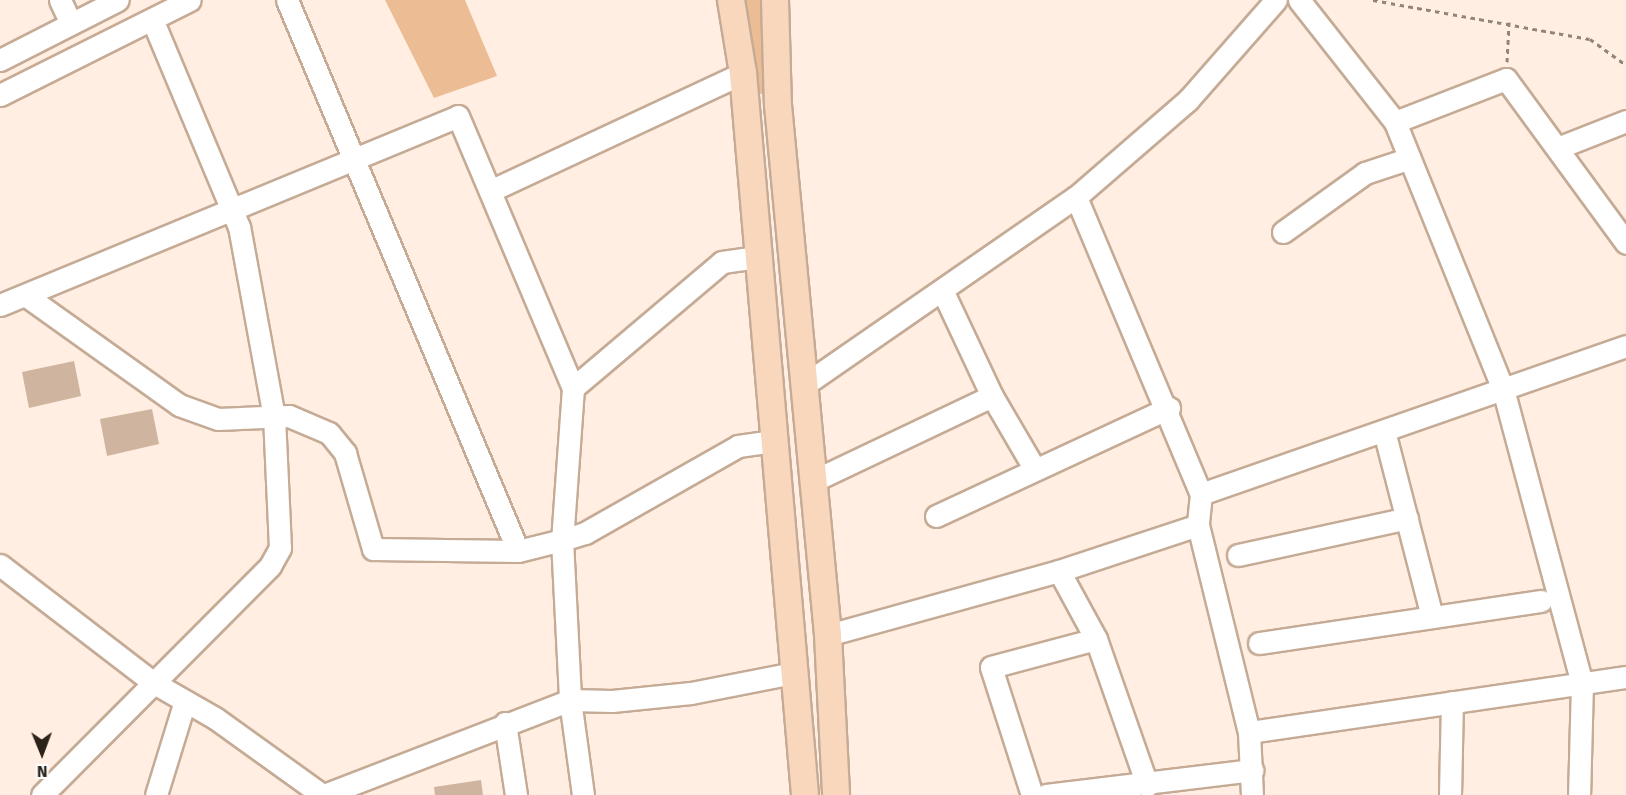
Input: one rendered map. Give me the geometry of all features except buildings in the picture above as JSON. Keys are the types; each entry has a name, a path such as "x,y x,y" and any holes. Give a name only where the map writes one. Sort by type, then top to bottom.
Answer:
{"main road":[{"path":"731,0 743,73 756,257 805,795"},
{"path":"775,0 777,105 828,635 836,795"}],"street":[{"path":"60,0 71,24"},
{"path":"0,60 118,0"},
{"path":"0,94 153,21 190,0"},
{"path":"287,0 352,163 518,551"},
{"path":"804,385 943,292 1076,197 1188,100 1276,0"},
{"path":"1299,0 1395,122 1503,389 1582,683 1579,795"},
{"path":"42,795 270,567 280,548 274,417 231,207 153,21"},
{"path":"492,190 743,73"},
{"path":"1395,122 1506,79 1560,147 1626,243"},
{"path":"0,305 231,207 352,163 458,116 492,190 573,388 562,540 570,700 583,795"},
{"path":"1560,147 1626,121"},
{"path":"1283,232 1365,173 1410,158"},
{"path":"1076,197 1169,408 1201,495 1198,525 1249,732 1252,795"},
{"path":"573,388 722,262 756,257"},
{"path":"943,292 992,396 1034,468"},
{"path":"25,295 179,405 218,419 289,416 329,433 345,453 373,549 518,551 562,540 585,533 738,446 772,441"},
{"path":"1201,495 1626,346"},
{"path":"813,481 992,396"},
{"path":"936,516 1034,468 1169,408"},
{"path":"1384,431 1432,616"},
{"path":"1238,555 1407,518"},
{"path":"828,635 1059,571 1198,525"},
{"path":"0,565 154,683 185,701 323,795 505,723 570,700 612,701 691,693 793,674"},
{"path":"1059,571 1096,639 1147,786"},
{"path":"1259,643 1541,601"},
{"path":"1032,795 991,667 1096,639"},
{"path":"1249,732 1626,677"},
{"path":"156,795 185,701"},
{"path":"1450,795 1452,702"},
{"path":"505,723 516,795"},
{"path":"1046,795 1147,786 1251,770"}],"path":[{"path":"1373,0 1509,22 1590,39 1626,66"},
{"path":"1506,79 1509,22"}],"shaded area":[{"path":"385,0 465,0 497,76 434,98"},
{"path":"744,0 764,0 768,93 760,94"}]}
